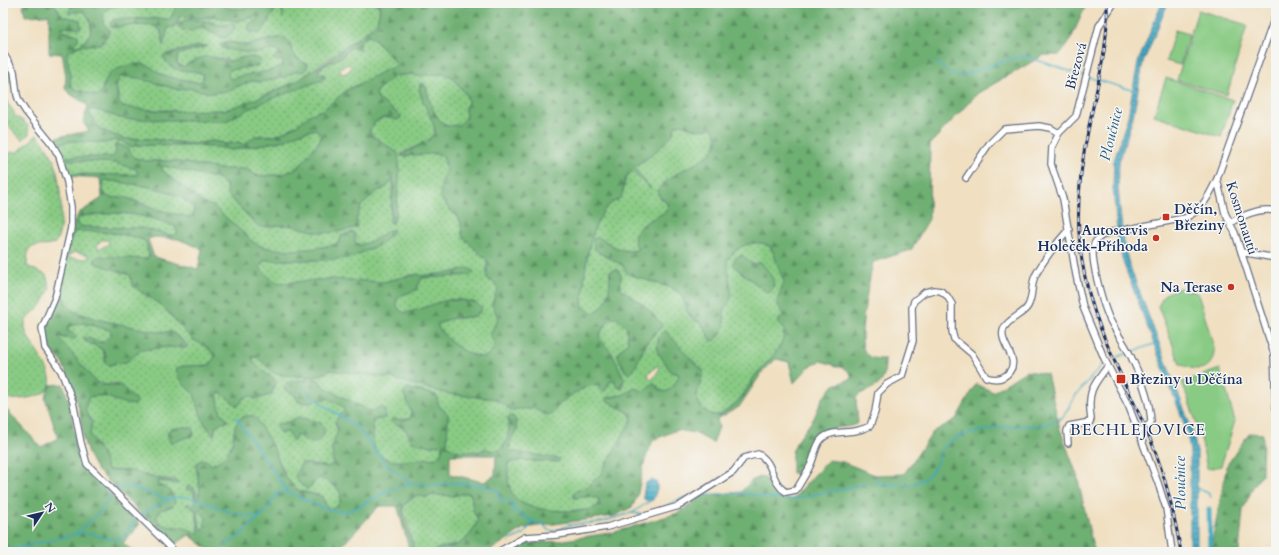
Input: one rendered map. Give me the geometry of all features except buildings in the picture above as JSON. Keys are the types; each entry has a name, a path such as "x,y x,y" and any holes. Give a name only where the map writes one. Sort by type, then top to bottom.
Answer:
{"street":[{"name":"Březová","path":"1059,133 1076,116 1099,26 1114,3"},
{"name":"Kosmonautů","path":"1276,14 1217,179 1221,196 1275,354 1276,408"},
{"path":"3,53 14,71 16,95 19,101 52,144 59,156 67,182 71,208 71,228 55,298 42,328 45,348 61,371 73,402 80,443 87,464 175,552"},
{"path":"966,178 989,144 1004,129 1039,126 1050,128 1059,133 1052,147 1051,164 1063,199 1083,307 1108,366 1139,431 1162,495 1172,552"},
{"path":"1139,431 1149,426 1151,422 1146,392 1129,352 1105,308 1093,257 1093,250 1096,240 1108,233 1185,218 1194,213 1210,194 1217,179"},
{"path":"1210,194 1221,196"},
{"path":"1230,223 1251,213 1276,211"},
{"path":"498,552 525,537 557,535 607,528 679,506 720,481 733,472 744,458 753,455 758,454 769,463 780,488 786,492 796,490 811,465 815,449 819,441 834,433 858,432 870,426 876,412 878,393 888,384 902,376 912,342 912,308 914,301 925,292 941,291 947,296 952,304 952,331 954,339 972,354 986,377 998,380 1004,377 1010,372 1012,359 1003,338 1004,328 1009,322 1025,311 1029,304 1035,277 1069,228"},
{"path":"1241,252 1276,258"},
{"path":"1068,443 1067,431 1069,426 1090,422 1088,399 1099,377 1108,366"}],"green space":[{"path":"26,3 41,5 49,3 54,4 62,16 80,20 81,28 61,27 62,32 78,35 78,40 74,44 75,47 81,45 85,41 91,27 88,16 84,11 68,13 73,3 138,3 112,7 105,11 103,14 103,23 110,31 101,44 79,46 67,52 71,76 70,83 74,89 97,96 102,91 106,80 113,71 121,67 135,64 149,66 160,74 166,76 187,81 201,82 203,79 203,74 176,69 167,63 163,56 198,46 208,46 179,54 177,63 183,67 197,59 208,56 226,61 248,57 261,60 257,66 229,70 228,77 232,79 244,75 264,72 283,65 282,60 274,60 273,58 280,53 277,51 270,50 253,53 234,51 222,48 220,44 223,42 245,45 284,37 289,42 295,57 308,65 304,72 297,71 284,77 260,82 252,81 226,91 211,93 188,88 179,90 139,78 121,76 116,85 118,102 123,107 160,111 225,110 270,94 299,80 328,61 374,26 377,22 380,9 376,3 1087,3 1070,41 1059,55 1044,55 978,93 930,144 929,219 911,250 873,262 864,309 862,336 863,346 865,352 869,356 876,359 885,359 885,368 884,375 880,383 858,395 856,398 858,423 848,427 830,429 818,435 814,440 802,471 792,473 792,452 796,443 814,418 822,399 834,385 851,379 851,374 846,369 821,361 809,367 794,383 789,362 776,359 763,371 739,407 717,419 719,427 713,443 695,433 677,430 653,440 645,460 637,497 632,507 614,516 524,528 488,552 433,552 440,548 451,547 460,543 468,537 474,529 478,520 473,510 471,494 467,493 453,496 435,495 424,497 417,495 405,504 403,508 404,517 415,552 410,552 398,508 396,506 379,506 339,549 340,552 212,552 189,535 176,544 154,527 97,470 88,454 83,438 80,412 73,388 62,362 49,348 44,331 57,301 60,286 62,295 67,305 75,312 100,320 157,332 172,332 188,346 186,348 168,347 141,350 126,362 108,365 105,363 105,356 102,349 85,341 83,337 103,343 112,334 110,330 83,323 69,326 67,330 77,337 75,339 58,337 99,385 120,385 137,401 136,404 131,405 102,396 89,397 86,404 86,410 87,415 92,422 90,435 103,456 107,470 132,471 153,478 179,482 178,484 158,481 159,485 171,491 175,502 173,506 160,510 156,518 162,524 185,528 199,533 196,511 186,504 194,507 196,510 201,530 204,530 206,518 195,505 194,493 191,489 187,490 187,486 191,486 196,490 196,498 198,499 200,489 196,465 200,460 206,460 212,465 218,462 228,452 231,446 236,423 243,417 249,416 256,418 273,447 285,477 294,487 300,492 322,496 326,506 330,509 337,506 340,502 340,493 331,483 319,478 308,489 301,485 295,477 302,463 328,467 333,463 332,447 338,431 336,420 344,411 343,407 328,398 305,403 299,402 295,395 284,389 287,383 291,381 317,379 324,387 371,412 379,407 385,410 385,418 373,420 372,429 375,449 385,458 390,460 402,461 434,459 439,456 443,448 440,444 432,446 412,442 406,430 391,421 392,419 403,420 411,418 411,411 404,394 407,388 436,395 439,406 448,414 447,445 456,451 482,452 485,448 491,451 500,450 503,447 508,435 508,417 512,416 516,420 517,429 511,443 511,451 560,459 558,462 520,460 508,463 508,478 510,488 514,496 520,502 535,508 562,511 580,511 590,509 598,506 599,499 590,497 574,498 574,492 587,487 600,475 632,419 628,412 607,401 606,398 623,395 635,388 643,391 653,383 660,390 665,392 676,382 679,374 671,372 657,351 659,336 664,331 698,367 703,370 697,395 699,404 710,414 716,416 738,401 754,377 774,355 781,343 784,328 779,325 779,319 784,315 777,303 784,282 771,247 759,243 747,244 735,251 727,260 732,296 724,309 725,322 723,329 714,341 711,340 702,324 689,315 681,294 672,288 628,274 622,265 594,248 593,239 598,237 626,251 637,250 638,248 635,241 635,235 638,229 668,210 667,203 658,195 658,190 671,177 699,162 713,150 716,144 717,136 712,128 700,130 680,124 675,126 673,134 659,149 634,167 651,189 631,171 625,179 622,195 609,205 602,214 596,226 588,251 582,303 583,307 593,313 603,306 608,295 610,271 617,269 621,275 620,287 622,290 645,306 662,326 646,343 634,370 629,374 625,371 617,354 628,342 627,328 617,318 610,319 600,333 599,338 612,353 624,379 622,389 617,387 614,379 610,382 604,392 601,391 598,386 594,385 583,388 559,405 551,415 549,415 533,409 511,410 496,399 449,394 391,378 330,370 314,377 282,375 274,373 258,358 252,356 255,364 276,382 271,395 256,399 250,396 242,399 241,403 237,406 220,392 217,394 220,411 228,421 220,423 215,427 214,436 203,421 194,394 184,385 176,371 177,368 183,366 210,365 215,356 207,347 192,339 162,306 133,286 130,275 95,263 95,259 98,256 147,259 149,255 146,242 141,239 111,233 89,231 74,232 66,259 74,221 79,213 102,198 100,178 67,176 55,145 57,137 89,131 83,122 88,106 65,89 66,76 62,54 49,53 49,15 25,16 23,6","holes":["367,36 374,38 398,66 388,69 347,90 323,110 311,114 297,125 282,133 275,136 255,136 244,145 238,142 226,144 212,141 193,144 153,139 124,139 101,130 89,113 90,109 125,119 226,121 261,103 324,79 325,74 319,74 318,70 341,57 354,47 360,50 359,41","411,74 417,76 442,74 451,76 467,95 468,103 465,107 466,118 459,125 447,126 442,123 435,114 426,86 423,83 420,84 419,89 432,120 435,132 429,140 400,156 439,154 445,159 446,169 441,184 440,197 461,222 462,235 487,260 487,278 495,283 498,289 492,304 498,318 490,335 493,340 494,348 486,357 472,355 459,348 447,338 438,327 438,324 449,319 476,316 482,309 477,304 469,301 456,300 440,302 405,313 398,308 396,300 402,295 416,290 422,278 470,275 474,271 468,268 454,272 422,276 417,274 383,282 330,279 281,283 273,281 260,268 264,260 325,260 350,258 379,245 393,232 394,229 387,231 375,240 360,245 355,242 355,234 353,232 342,235 339,243 319,248 291,250 265,247 256,244 213,206 203,203 162,170 162,167 164,166 219,179 226,186 228,195 258,226 268,227 285,225 323,233 338,232 357,227 356,221 361,206 377,191 387,187 393,178 394,184 390,222 393,223 398,188 398,153 371,135 370,129 375,122 385,117 397,120 401,118 401,116 377,98 376,91 395,76","316,129 321,135 320,141 299,167 284,174 265,176 256,175 246,169 220,169 174,161 146,161 135,158 127,148 116,143 116,153 112,157 62,157 57,144 70,141 105,143 115,140 121,141 130,147 140,145 217,147 232,150 286,140 300,133","66,160 116,163 136,169 138,175 68,174 64,165","106,180 141,185 174,194 194,207 193,216 188,217 151,208 125,197 112,198 106,196 103,189 103,182","116,213 132,214 175,226 178,233 173,236 142,228 83,227 76,223 81,216","155,237 178,239 202,249 198,269 154,257 148,239","450,455 496,455 495,475 484,482 450,474"]},
{"path":"50,3 73,3 69,13 84,11 91,23 91,32 87,39 83,42 101,44 109,33 109,29 103,23 104,12 110,8 130,4 189,3 177,7 170,19 146,18 113,20 113,28 144,24 160,29 163,44 168,28 174,27 180,16 203,18 214,16 237,21 259,16 259,34 269,22 270,16 274,13 255,7 244,10 226,8 224,3 281,3 283,18 283,3 376,3 380,9 377,22 374,26 299,80 240,106 224,110 193,111 132,109 120,106 116,85 118,78 124,76 139,78 179,90 188,88 211,93 226,91 252,81 261,82 284,77 308,65 295,57 289,42 281,37 245,45 227,41 256,53 268,50 277,51 280,53 280,60 283,62 283,65 264,72 244,75 232,79 227,77 229,70 257,66 254,57 242,57 232,61 213,57 197,59 183,67 177,63 179,54 205,47 198,46 163,56 171,66 176,69 203,74 203,79 201,82 169,77 141,64 104,83 101,92 97,97 74,89 70,83 71,76 66,55 67,51 75,48 73,33 62,31 61,27 74,28 80,20 62,16 57,7","holes":["187,20 209,21 222,27 230,24 227,35 221,38 206,30 189,30 177,25 179,22"]},
{"path":"189,3 211,6 217,3 224,3 226,8 232,9 244,9 272,4 277,7 260,34 249,31 248,28 250,23 259,18 257,16 237,21 214,16 199,18 180,16 174,27 168,28 163,46 161,30 156,26 130,25 113,28 110,26 112,21 117,19 170,19 176,7"},
{"path":"1198,10 1247,25 1227,95 1177,80"},
{"path":"187,20 198,20 219,25 233,23 235,27 227,37 223,38 201,28 191,31 177,27 178,23"},
{"path":"1175,30 1189,34 1180,65 1166,61"},
{"path":"370,36 382,46 398,65 397,67 388,69 347,90 323,110 312,114 297,125 282,133 275,136 261,135 244,145 238,142 226,144 212,141 193,144 153,139 124,139 101,130 89,113 90,109 98,110 125,119 226,121 255,105 317,80 321,81 322,75 318,73 322,67 342,56 349,49 354,47 360,50 359,43 361,39","holes":["348,64 351,67 350,70 344,74 340,72 340,68"]},
{"path":"11,70 14,81 6,83 3,81 3,72"},
{"path":"411,74 417,76 442,74 451,76 468,97 468,103 465,110 466,118 459,125 447,126 439,119 433,110 427,88 428,110 435,126 434,134 429,140 401,154 404,157 429,152 443,156 446,169 441,199 461,222 462,235 487,260 489,280 495,283 498,289 492,304 498,318 490,335 493,340 494,348 486,357 479,357 465,352 447,338 437,327 438,324 449,319 476,316 482,309 461,300 452,300 443,301 405,313 397,307 396,303 402,295 416,290 422,278 470,275 465,271 422,276 417,274 383,282 330,279 281,283 273,281 260,268 264,260 325,260 361,253 379,245 393,232 387,231 375,240 360,245 355,242 353,232 342,235 339,243 319,248 291,250 265,247 256,244 213,206 203,204 162,170 161,167 164,166 219,179 226,186 228,195 258,226 287,225 301,227 316,232 357,226 356,221 361,206 377,191 384,189 393,178 390,222 393,223 396,214 400,170 396,152 371,135 370,129 375,122 382,118 397,120 401,116 377,98 376,91 395,76"},
{"path":"1166,78 1233,100 1221,137 1154,115"},
{"path":"3,90 8,104 14,112 14,115 28,127 29,134 22,140 3,120"},
{"path":"680,124 700,130 712,128 717,136 716,144 713,150 699,162 666,181 658,190 660,198 667,203 668,210 647,222 635,244 638,248 637,250 626,251 598,237 594,248 622,265 628,274 672,288 681,294 692,319 702,324 711,340 714,341 722,326 724,315 727,260 735,251 745,245 751,243 762,243 768,245 773,251 784,282 777,301 784,315 781,327 784,328 783,336 778,349 758,373 735,405 722,414 716,415 704,410 699,404 697,393 703,370 679,348 666,331 659,336 657,348 671,372 679,374 678,377 672,387 665,392 660,390 655,383 643,391 635,388 623,395 609,397 607,401 628,412 632,419 600,475 587,487 574,493 575,498 592,496 599,499 599,506 581,511 562,511 535,508 520,502 514,496 510,488 508,478 508,463 520,460 558,462 560,459 511,452 510,441 515,432 514,417 512,416 508,418 510,426 507,440 500,450 491,451 486,449 466,452 455,451 447,445 448,416 439,406 436,395 407,388 404,394 411,411 411,418 403,420 392,419 406,430 412,442 440,444 443,448 439,456 434,459 402,461 390,460 384,458 374,449 372,422 373,420 382,419 385,415 383,408 379,407 371,412 324,387 319,381 304,382 293,393 299,402 305,403 328,398 343,406 344,411 336,422 338,431 332,447 333,463 328,467 302,463 296,473 297,480 308,489 319,478 327,480 341,492 339,504 335,508 330,509 326,506 322,496 300,491 294,487 286,477 273,447 252,415 240,419 235,427 231,448 224,458 212,465 196,465 200,489 198,499 196,498 195,489 191,486 189,489 194,493 194,501 206,518 204,530 200,527 198,512 189,504 186,504 196,511 199,533 184,528 162,524 156,518 160,510 170,507 175,502 170,491 159,485 158,480 178,484 175,480 107,470 103,456 90,435 92,422 86,414 85,408 89,397 94,396 110,398 130,405 116,383 106,385 96,382 57,337 75,339 77,337 67,330 69,326 83,323 110,330 112,334 106,342 85,341 101,348 106,364 108,365 126,362 141,350 168,347 186,348 185,342 172,332 157,332 100,320 75,312 67,305 62,295 60,284 74,232 89,231 111,233 141,239 146,242 149,257 123,273 130,275 133,286 162,306 192,339 207,347 215,356 210,365 198,366 177,373 194,394 203,421 209,430 215,433 215,427 220,423 226,423 227,419 220,411 217,394 220,391 237,406 242,399 250,396 254,399 271,395 276,382 255,364 252,356 258,358 265,364 296,376 320,376 330,370 391,378 449,394 496,399 511,410 529,409 538,411 545,415 578,391 586,387 592,385 598,386 604,392 610,382 614,379 622,389 624,379 622,374 613,356 599,338 600,333 610,319 617,318 627,328 628,342 617,354 625,371 641,354 652,334 662,326 645,306 622,290 620,287 621,275 617,269 610,271 608,295 603,306 599,310 593,313 583,307 582,303 588,251 596,225 609,205 622,195 626,179 631,171 651,189 634,168 640,162 646,160 674,132 675,126","holes":["102,240 108,240 109,244 99,249 97,245","75,252 90,255 86,259 68,258 69,255","742,255 750,263 764,266 773,281 754,282 739,271","658,365 659,370 652,380 648,374","298,417 321,423 324,428 310,443 297,435 294,441 288,432 280,433 277,424 289,422","185,427 194,435 179,439 178,428"]},
{"path":"316,129 321,135 320,140 299,167 284,174 265,176 256,175 246,169 220,169 174,161 146,161 133,157 129,150 115,147 116,153 112,157 62,157 57,144 70,141 105,143 115,140 121,141 128,146 217,147 232,150 286,140 300,133"},
{"path":"37,135 54,160 60,190 61,215 60,227 55,243 48,246 34,246 28,250 27,266 46,275 50,288 41,306 26,320 25,326 27,335 46,367 50,378 49,386 42,394 27,398 13,399 6,397 5,389 7,383 3,381 3,342 7,330 5,327 3,328 3,156 9,155 11,152 18,152"},
{"path":"67,159 116,163 136,169 138,175 68,174 64,162"},
{"path":"106,180 163,190 174,194 194,207 193,216 188,217 163,211 125,197 112,198 106,196 103,189 103,182"},
{"path":"116,213 139,215 160,221 175,226 178,233 173,236 142,228 83,227 76,223 81,216"},
{"path":"742,255 753,265 761,262 772,277 774,285 769,293 735,267 733,264 735,258"},
{"path":"1179,288 1198,294 1214,347 1212,361 1204,368 1193,369 1180,364 1158,306 1165,294"},
{"path":"1220,369 1235,421 1221,466 1207,469 1200,433 1182,382"},
{"path":"1026,371 1047,374 1060,429 1077,475 1094,552 509,552 521,544 558,541 615,532 678,513 704,495 741,492 751,481 763,476 784,499 793,499 828,460 843,462 875,475 904,474 933,432 956,419 976,384 993,392"},
{"path":"63,384 70,404 78,461 140,524 123,543 134,552 60,552 53,548 42,552 3,552 3,403 6,409 41,447 58,438 45,398 50,385"},
{"path":"298,417 321,423 324,428 324,435 317,443 310,443 297,435 293,442 288,432 280,433 276,427 277,424 289,422"},
{"path":"185,427 193,428 194,435 170,443 167,433 170,429"},
{"path":"1249,433 1263,434 1262,474 1253,487 1243,510 1239,552 1212,552 1211,547 1227,465"},
{"path":"468,493 471,494 473,510 478,520 472,532 462,544 438,548 433,552 415,552 403,509 404,505 417,495 424,497 435,495 453,496"}],"water":[{"path":"1162,3 1168,3 1143,63 1133,117 1119,162 1118,188 1123,241 1129,264 1192,430 1197,452 1197,552 1190,552 1190,453 1187,431 1124,265 1118,242 1113,188 1114,161 1128,116 1138,62"},
{"path":"651,479 657,483 657,489 653,500 650,501 645,500 643,497 645,484"}],"waterway":[{"path":"936,62 950,74 960,76 1006,60 1025,56 1084,76"},
{"path":"1087,77 1135,91"},
{"path":"1131,352 1154,344"},
{"path":"1115,358 1128,353"},
{"path":"701,495 741,493 778,499 793,499 875,482 893,485 900,483 908,486 924,479 933,471 943,448 954,439 965,434 1002,427 1045,425 1063,417 1076,395 1103,364"},
{"path":"304,389 319,402 357,427 386,464 410,482"},
{"path":"236,417 288,492"},
{"path":"3,551 83,533 115,540 120,539 141,516 161,504 178,497 187,497 198,500 235,514 257,516 267,510 277,493 288,492 325,509 343,512 354,509 391,489 411,483 432,485 454,483 478,485 498,490 500,500 507,500 512,504 514,511 533,521"},
{"path":"77,532 98,514 113,492 123,487 134,488 160,497 171,499"},
{"name":"Ploučnice","path":"1196,488 1208,493 1211,497"},
{"path":"660,509 682,498 690,497"},
{"path":"632,513 650,501"},
{"path":"1209,509 1210,552"},
{"path":"509,543 510,540 524,534 533,521 543,524 548,530 554,531 570,525 601,522 631,513 643,514"},
{"path":"225,546 237,538 263,514"}],"railway":[{"path":"1107,3 1104,52 1080,180 1078,212 1082,261 1087,286 1102,332 1151,441 1161,468 1181,552"}],"place":[{"name":"Děčín, Březiny","path":"1166,217"},
{"name":"Autoservis Holeček-Příhoda","path":"1156,238"},
{"name":"Na Terase","path":"1231,287"},
{"name":"Březiny u Děčína","path":"1121,379"}],"district":[{"name":"BECHLEJOVICE","path":"1138,430"}]}
